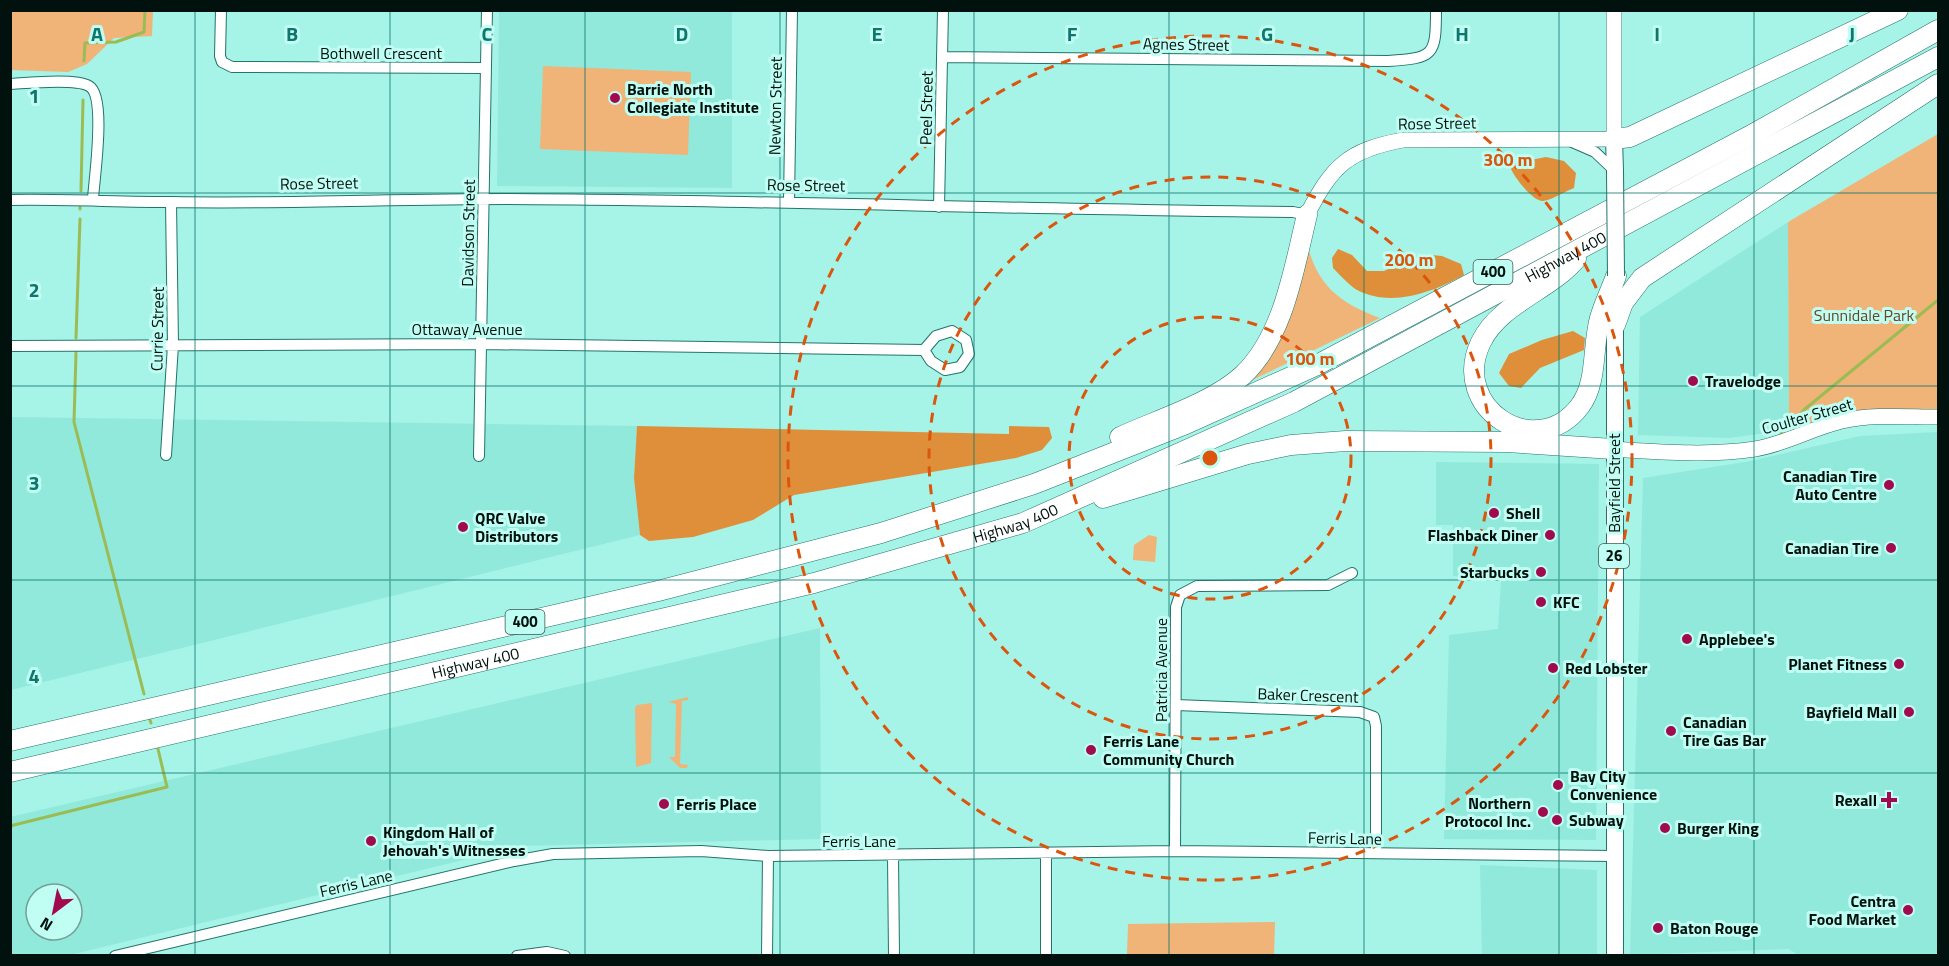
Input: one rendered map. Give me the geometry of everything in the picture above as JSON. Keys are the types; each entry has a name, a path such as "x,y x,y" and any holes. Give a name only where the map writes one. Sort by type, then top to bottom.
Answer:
{"highway":[{"path":"1614,139 1630,137 1898,10"},
{"name":"Highway 400","path":"10,741 658,591 881,533 1034,484 1186,424 1315,366 1755,133 1938,30"},
{"name":"Highway 400","path":"10,772 814,583 1023,523 1294,402 1938,57"},
{"path":"1615,325 1623,303 1642,278 1938,84"},
{"path":"1034,484 1075,457 1194,404 1230,385 1243,375 1264,348 1280,314 1307,215"},
{"path":"1591,242 1572,265 1509,310 1490,327 1481,341 1475,358 1476,388 1486,408 1498,420 1516,428 1533,430 1552,426 1568,418 1581,405 1592,371 1600,318 1616,276"},
{"path":"1023,523 1248,454 1291,445 1346,441 1496,442 1613,449"}],"main road":[{"name":"Bayfield Street","path":"1614,139 1616,276 1613,449 1617,662 1615,956"}],"street":[{"name":"Bothwell Crescent","path":"221,10 220,56 222,62 232,67 485,68"},
{"name":"Davidson Street","path":"479,456 487,10"},
{"name":"Newton Street","path":"789,202 792,10"},
{"name":"Peel Street","path":"939,207 943,10"},
{"name":"Agnes Street","path":"942,57 1388,61 1421,59 1428,55 1436,42 1436,10"},
{"name":"Bayfield Street","path":"1614,10 1614,139"},
{"path":"10,84 80,83 93,89 97,96 99,114 93,199"},
{"name":"Rose Street","path":"10,200 789,202 939,207 1293,212 1307,215 1326,180 1338,166 1365,149 1403,140 1614,139"},
{"name":"Rose Street","path":"1566,140 1595,152 1615,171"},
{"name":"Currie Street","path":"166,455 173,345 171,202"},
{"name":"Ottaway Avenue","path":"10,346 481,344 924,350"},
{"name":"Coulter Street","path":"1613,449 1687,453 1740,451 1774,445 1842,421 1863,418 1938,417"},
{"name":"Patricia Avenue","path":"1175,851 1176,607 1180,595 1197,586 1328,585 1352,573"},
{"name":"Baker Crescent","path":"1176,705 1360,712 1374,717 1376,726 1376,853"},
{"name":"Ferris Lane","path":"115,956 514,861 553,854 701,851 768,856 893,856 1175,851 1614,856"},
{"path":"1046,854 1046,956"},
{"path":"767,956 768,856"},
{"path":"893,856 894,956"},
{"path":"517,956 547,952 565,956"}],"shaded area":[{"name":"Barrie North Collegiate Institute","path":"499,11 732,11 732,188 497,186"},
{"path":"1546,157 1564,161 1576,173 1574,188 1543,201 1528,192 1509,164"},
{"path":"1788,222 1789,430 1729,438 1638,435 1640,317"},
{"path":"1338,249 1352,255 1367,271 1384,271 1420,254 1442,256 1461,264 1464,275 1426,292 1398,298 1384,298 1357,290 1333,268 1332,258"},
{"path":"1573,331 1585,338 1584,350 1540,368 1521,388 1509,386 1499,373 1509,354 1542,340"},
{"path":"10,417 637,426 634,478 640,535 11,690"},
{"path":"637,426 1009,434 1009,426 1049,427 1052,438 1042,450 1016,458 794,495 753,520 693,537 649,541 640,535 634,478"},
{"path":"1938,432 1938,955 1801,956 1788,949 1630,955 1643,478 1751,461 1860,436"},
{"path":"1436,462 1599,464 1596,840 1444,839 1449,635 1498,629 1501,581 1453,576 1453,525 1436,525"},
{"path":"820,628 821,839 521,846 70,955 11,956 10,817"},
{"path":"1480,865 1597,870 1597,955 1482,955"}],"green space":[{"path":"11,10 153,11 152,36 114,38 87,64 68,72 11,70"},
{"path":"543,66 691,72 688,155 540,149"},
{"name":"Sunnidale Park","path":"1938,134 1938,409 1862,412 1789,430 1788,222"},
{"path":"1307,243 1317,271 1332,291 1353,306 1380,318 1240,386"},
{"path":"1149,535 1157,537 1155,562 1133,560 1134,545"},
{"path":"688,697 688,700 682,701 680,764 688,765 687,768 680,768 669,757 675,757 676,704 668,702"},
{"path":"652,703 651,763 636,767 635,708 637,705"},
{"path":"1275,922 1274,955 1127,955 1128,924"}],"waterway":[{"path":"84,61 85,43 116,42 144,32 145,10"},
{"path":"81,191 83,100"},
{"path":"76,338 80,219"},
{"path":"1781,434 1805,409 1938,300"},
{"path":"76,353 74,422 144,694"},
{"path":"10,826 167,787 158,749"}],"place":[{"name":"Barrie North Collegiate Institute","path":"615,98"},
{"name":"Travelodge","path":"1693,381"},
{"name":"Canadian Tire Auto Centre","path":"1889,485"},
{"name":"Shell","path":"1494,513"},
{"name":"QRC Valve Distributors","path":"463,527"},
{"name":"Flashback Diner","path":"1550,535"},
{"name":"Canadian Tire","path":"1891,548"},
{"name":"Starbucks","path":"1541,572"},
{"name":"KFC","path":"1541,602"},
{"name":"Applebee's","path":"1687,639"},
{"name":"Planet Fitness","path":"1899,664"},
{"name":"Red Lobster","path":"1553,668"},
{"name":"Bayfield Mall","path":"1909,712"},
{"name":"Canadian Tire Gas Bar","path":"1671,731"},
{"name":"Ferris Lane Community Church","path":"1091,750"},
{"name":"Bay City Convenience","path":"1558,785"},
{"name":"Rexall","path":"1889,800"},
{"name":"Ferris Place","path":"664,804"},
{"name":"Northern Protocol Inc.","path":"1543,812"},
{"name":"Subway","path":"1557,820"},
{"name":"Burger King","path":"1665,828"},
{"name":"Kingdom Hall of Jehovah's Witnesses","path":"371,841"},
{"name":"Centra Food Market","path":"1908,910"},
{"name":"Baton Rouge","path":"1658,928"}]}
